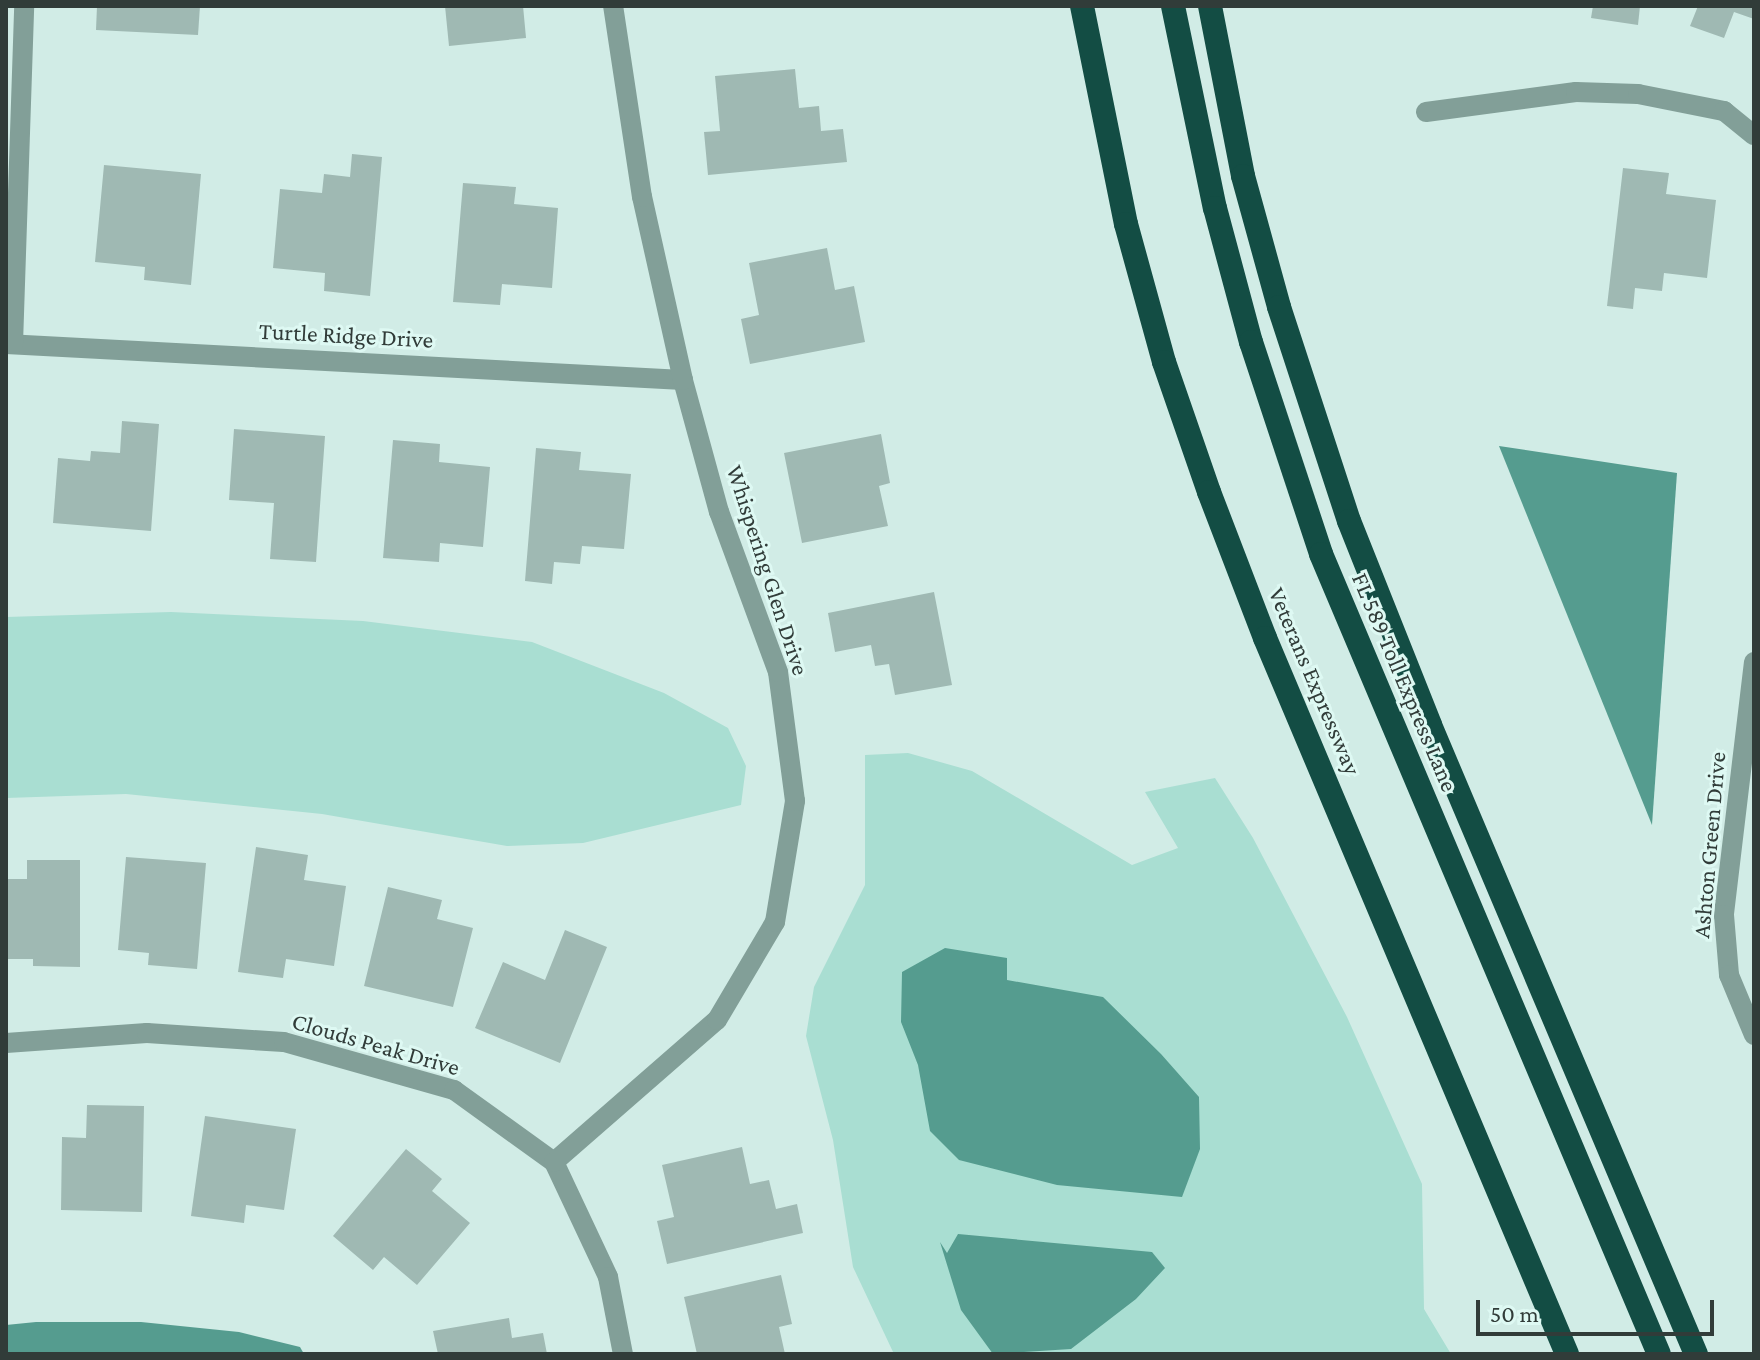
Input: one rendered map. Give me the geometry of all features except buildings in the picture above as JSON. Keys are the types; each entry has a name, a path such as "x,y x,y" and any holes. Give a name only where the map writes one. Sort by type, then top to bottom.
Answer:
{"highway":[{"name":"Veterans Expressway","path":"1082,6 1126,224 1164,362 1209,492 1265,638 1567,1354"},
{"name":"FL 589 Toll Express Lane","path":"1173,6 1215,208 1251,342 1311,528 1659,1354"},
{"path":"1210,6 1243,176 1279,307 1349,521 1430,725 1696,1354"}],"street":[{"path":"10,344 24,6"},
{"name":"Whispering Glen Drive","path":"554,1162 717,1020 775,922 795,801 778,672 719,512 683,380 642,197 613,6"},
{"path":"1426,112 1576,92 1638,94 1724,111 1754,135"},
{"name":"Turtle Ridge Drive","path":"10,344 683,380"},
{"name":"Ashton Green Drive","path":"1753,1031 1729,975 1724,915 1754,662"},
{"name":"Clouds Peak Drive","path":"6,1043 147,1033 284,1042 454,1090 554,1162 608,1277 623,1354"}],"shaded area":[{"path":"1499,446 1677,473 1652,825"},
{"path":"171,612 363,621 532,642 664,693 728,728 746,766 741,805 583,843 507,846 322,814 126,794 6,798 6,617"},
{"path":"908,753 972,771 1132,865 1178,848 1145,792 1215,778 1253,838 1347,1017 1422,1184 1424,1309 1451,1354 894,1354 853,1267 833,1140 806,1036 814,987 865,885 865,755"},
{"path":"945,948 1007,958 1007,980 1103,997 1161,1054 1199,1097 1200,1149 1182,1197 1057,1185 959,1160 930,1131 918,1065 901,1022 902,972"},
{"path":"958,1234 1152,1252 1165,1268 1136,1299 1071,1349 993,1354 961,1310 940,1242 947,1253"},
{"path":"141,1322 239,1332 300,1347 304,1354 6,1354 6,1325"}]}
